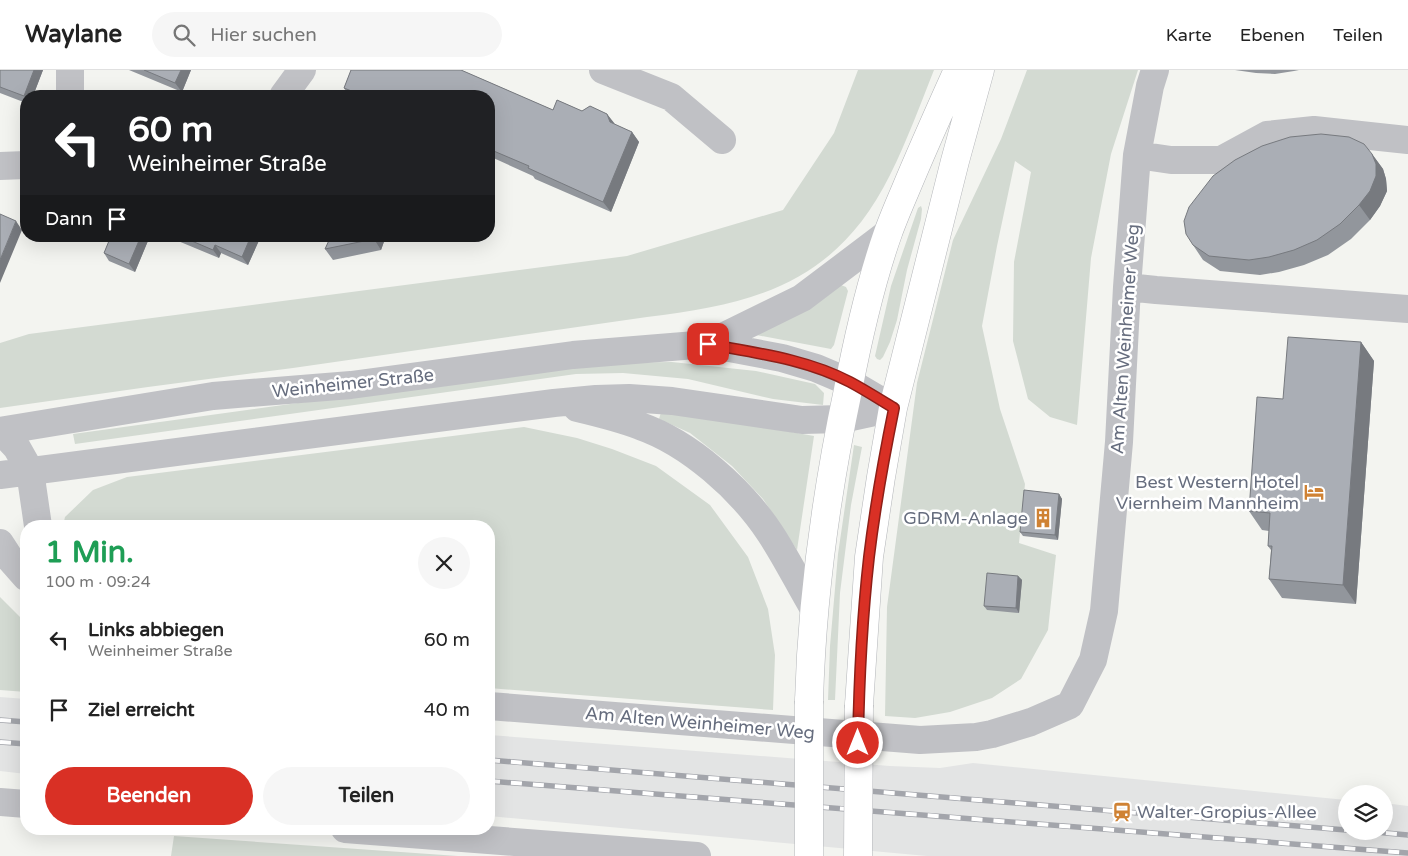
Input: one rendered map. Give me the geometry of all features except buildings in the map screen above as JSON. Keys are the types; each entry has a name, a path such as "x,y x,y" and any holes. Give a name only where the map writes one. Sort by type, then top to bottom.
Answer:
{"main road":[{"path":"808,856 810,655 825,513 849,382 861,329 888,233 917,161 958,70"},
{"path":"858,856 859,705 869,557 880,477 894,408 955,161 980,70"}],"street":[{"path":"70,70 70,90"},
{"path":"287,90 302,70"},
{"path":"603,70 671,97 722,140"},
{"name":"Am Alten Weinheimer Weg","path":"495,706 920,740 992,734 1031,722 1070,705 1093,660 1104,610 1119,442 1127,286 1137,155 1150,86 1155,70"},
{"path":"1137,155 1171,160 1221,160 1267,135 1314,130 1408,140"},
{"path":"0,166 20,165"},
{"name":"Weinheimer Straße","path":"708,344 802,298 888,233"},
{"path":"1127,286 1156,290 1408,309"},
{"name":"Weinheimer Straße","path":"0,432 213,396 351,385 573,355 708,344 782,358 816,368 849,382 894,408"},
{"path":"0,474 596,399 629,398 672,401 802,420 842,419 894,408"},
{"path":"554,403 641,426 673,442 703,461 729,484 770,532 814,609"},
{"path":"0,432 17,448 30,471 37,520"},
{"path":"0,543 20,570"},
{"path":"0,802 20,804"},
{"path":"423,835 697,856"}],"shaded area":[{"path":"858,70 934,70 896,162 869,211 845,240 819,264 790,281 758,295 687,312 0,408 0,343 29,334 627,256 783,210 834,133"},
{"path":"1027,70 1138,70 1111,154 1091,258 1077,425 1050,417 1028,399 1013,341 1014,262 1031,172 1015,161 982,326 1000,409 1025,484 1019,543 1056,555 1048,630 1021,679 992,698 950,712 915,718 885,716 887,607 917,383 953,240 1001,139"},
{"path":"921,206 921,219 907,270 897,320 890,342 880,360 875,356 891,286 918,208"},
{"path":"841,285 846,287 848,291 834,345 831,349 756,335 811,307"},
{"path":"672,362 756,371 815,384 824,393 823,405 773,399 688,379 623,373 576,374 75,444 73,434 596,363"},
{"path":"662,409 814,436 797,550 763,499 732,466 690,433 659,419"},
{"path":"524,427 577,438 612,449 656,466 710,505 748,557 768,609 775,655 773,710 495,688 495,520 64,520 65,517 93,490 127,477"},
{"path":"854,445 862,447 851,505 840,593 835,700 828,700 830,646 838,554"},
{"path":"0,597 20,617 20,692 0,690"},
{"path":"0,697 20,699 20,773 0,771"},
{"path":"495,735 890,766 940,768 973,763 1338,799 1338,840 1393,840 1393,804 1408,806 1408,856 927,856 495,817"},
{"path":"174,836 458,856 171,856"}],"railway":[{"path":"0,720 20,722"},
{"path":"0,742 20,744"},
{"path":"495,760 1338,829"},
{"path":"495,781 1408,853"},
{"path":"1393,834 1408,835"}],"place":[{"name":"Best Western Hotel Viernheim Mannheim","path":"1314,492"},
{"name":"GDRM-Anlage","path":"1043,518"},
{"name":"Walter-Gropius-Allee","path":"1122,812"}],"route":[{"path":"708,344 782,358 816,368 849,382 894,408 880,477 869,557 861,658 858,743"}]}
